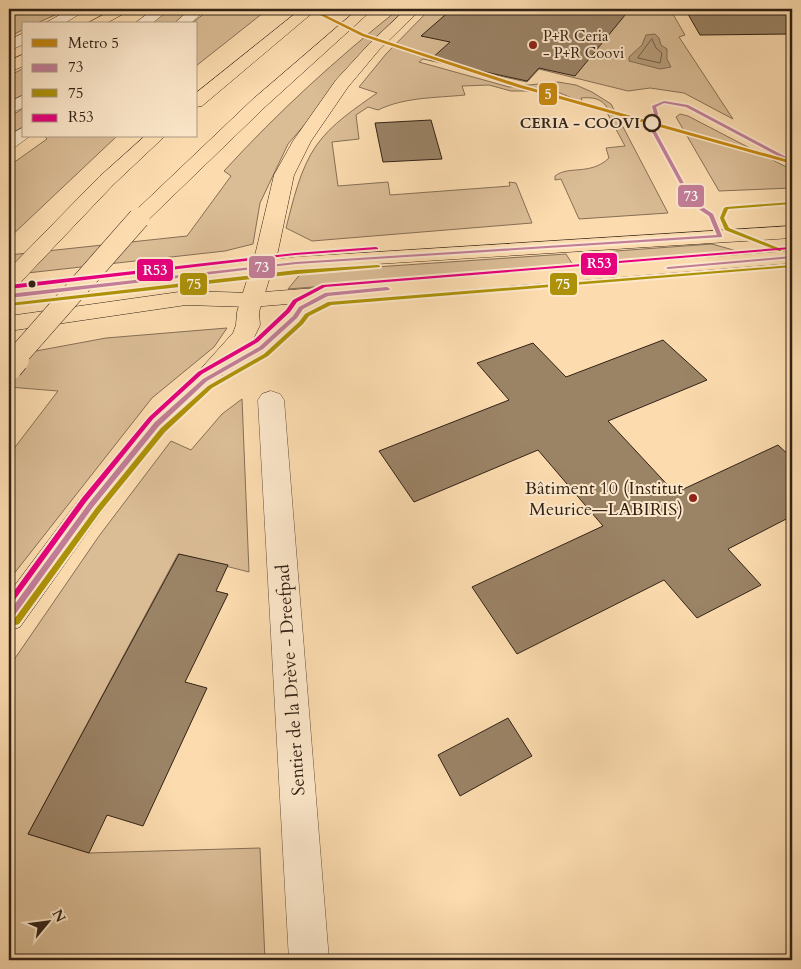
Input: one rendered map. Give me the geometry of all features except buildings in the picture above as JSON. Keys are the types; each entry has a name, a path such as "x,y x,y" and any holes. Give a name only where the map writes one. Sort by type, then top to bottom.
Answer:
{"main road":[{"path":"97,22 125,9"},
{"path":"269,40 264,30 290,9"},
{"path":"198,100 269,40 310,9"},
{"path":"224,78 301,31 330,9"},
{"path":"9,366 139,218 259,103 366,9"},
{"path":"9,618 91,505 134,452 158,424 205,380 244,336 251,300 267,251 284,175 302,141 342,84 374,47 414,9"},
{"path":"9,67 22,60"},
{"path":"9,281 106,181 154,138"},
{"path":"9,296 261,267 427,254 792,232"},
{"path":"9,324 186,298 251,300 792,257"},
{"path":"205,380 261,348 295,317 301,308 328,294"}],"street":[{"path":"55,22 81,9"},
{"path":"144,22 162,9"},
{"path":"183,22 198,9"},
{"path":"9,46 22,39"},
{"path":"9,109 22,101"},
{"path":"9,142 22,133"},
{"name":"Sentier de la Drève - Dreefpad","path":"272,400 309,960"}],"shaded area":[{"path":"9,9 68,9 39,22 22,22 22,30 9,37"},
{"path":"167,9 193,9 177,22 150,22"},
{"path":"210,9 268,9 198,64 198,22 194,22"},
{"path":"399,9 408,9 391,24 288,144 260,203 253,244 225,251 9,275 9,255 187,236 231,176 224,171 309,86"},
{"path":"430,9 670,9 685,35 679,37 733,119 684,93 650,88 628,91 539,69 527,82 423,59 419,62 509,87 558,82 576,85 592,92 611,104 668,213 579,219 561,179 555,180 555,176 561,173 587,169 602,163 609,158 606,148 625,146 605,109 608,109 606,105 600,100 581,98 583,103 560,93 511,91 489,85 462,86 465,95 409,100 378,110 368,107 356,115 359,139 332,142 338,186 388,182 390,195 510,186 509,182 516,183 532,223 312,241 286,228 294,196 310,155 322,138 336,124 377,93 359,87 386,54"},
{"path":"22,69 22,95 9,103 9,76"},
{"path":"22,109 22,127 9,136 9,117"},
{"path":"680,114 688,116 792,170 792,188 719,191 676,117"},
{"path":"115,138 9,238 9,166 47,139"},
{"path":"712,244 744,253 599,265 592,264 588,253"},
{"path":"566,254 573,265 571,267 288,289 302,272"},
{"path":"227,328 214,347 152,398 9,580 9,455 58,391 9,387 9,356 106,338"},
{"path":"242,399 249,572 178,554 28,834 89,853 260,848 265,960 9,960 9,667 99,536 171,441 191,450 222,414"}],"water":[{"path":"655,34 659,38 661,45 667,49 667,59 671,67 660,69 629,61 629,57 642,45 646,35"}],"metro line":[{"name":"5","path":"310,9 363,35 519,86 792,163"}],"transit line":[{"name":"73","path":"9,296 296,263 720,236 711,215 702,209 685,189 652,128 656,114 654,106 664,102 687,106 792,162"},
{"name":"75","path":"779,250 727,229 722,218 726,208 792,203"},
{"name":"R53","path":"9,287 295,254 376,248"},
{"name":"R53","path":"9,603 84,500 151,418 200,373 256,341 288,311 295,301 324,286 791,248"},
{"name":"73","path":"668,268 792,257"},
{"name":"75","path":"10,305 297,272 378,266"},
{"name":"75","path":"16,622 98,510 163,430 210,387 266,355 301,323 307,315 330,303 792,266"},
{"name":"73","path":"9,617 91,505 157,424 205,380 261,348 295,317 301,308 327,294 387,289"}],"place":[{"name":"P+R Ceria - P+R Coovi","path":"533,45"},
{"name":"CERIA - COOVI","path":"652,123"},
{"name":"Bâtiment 10 (Institut Meurice—LABIRIS)","path":"693,498"}]}
